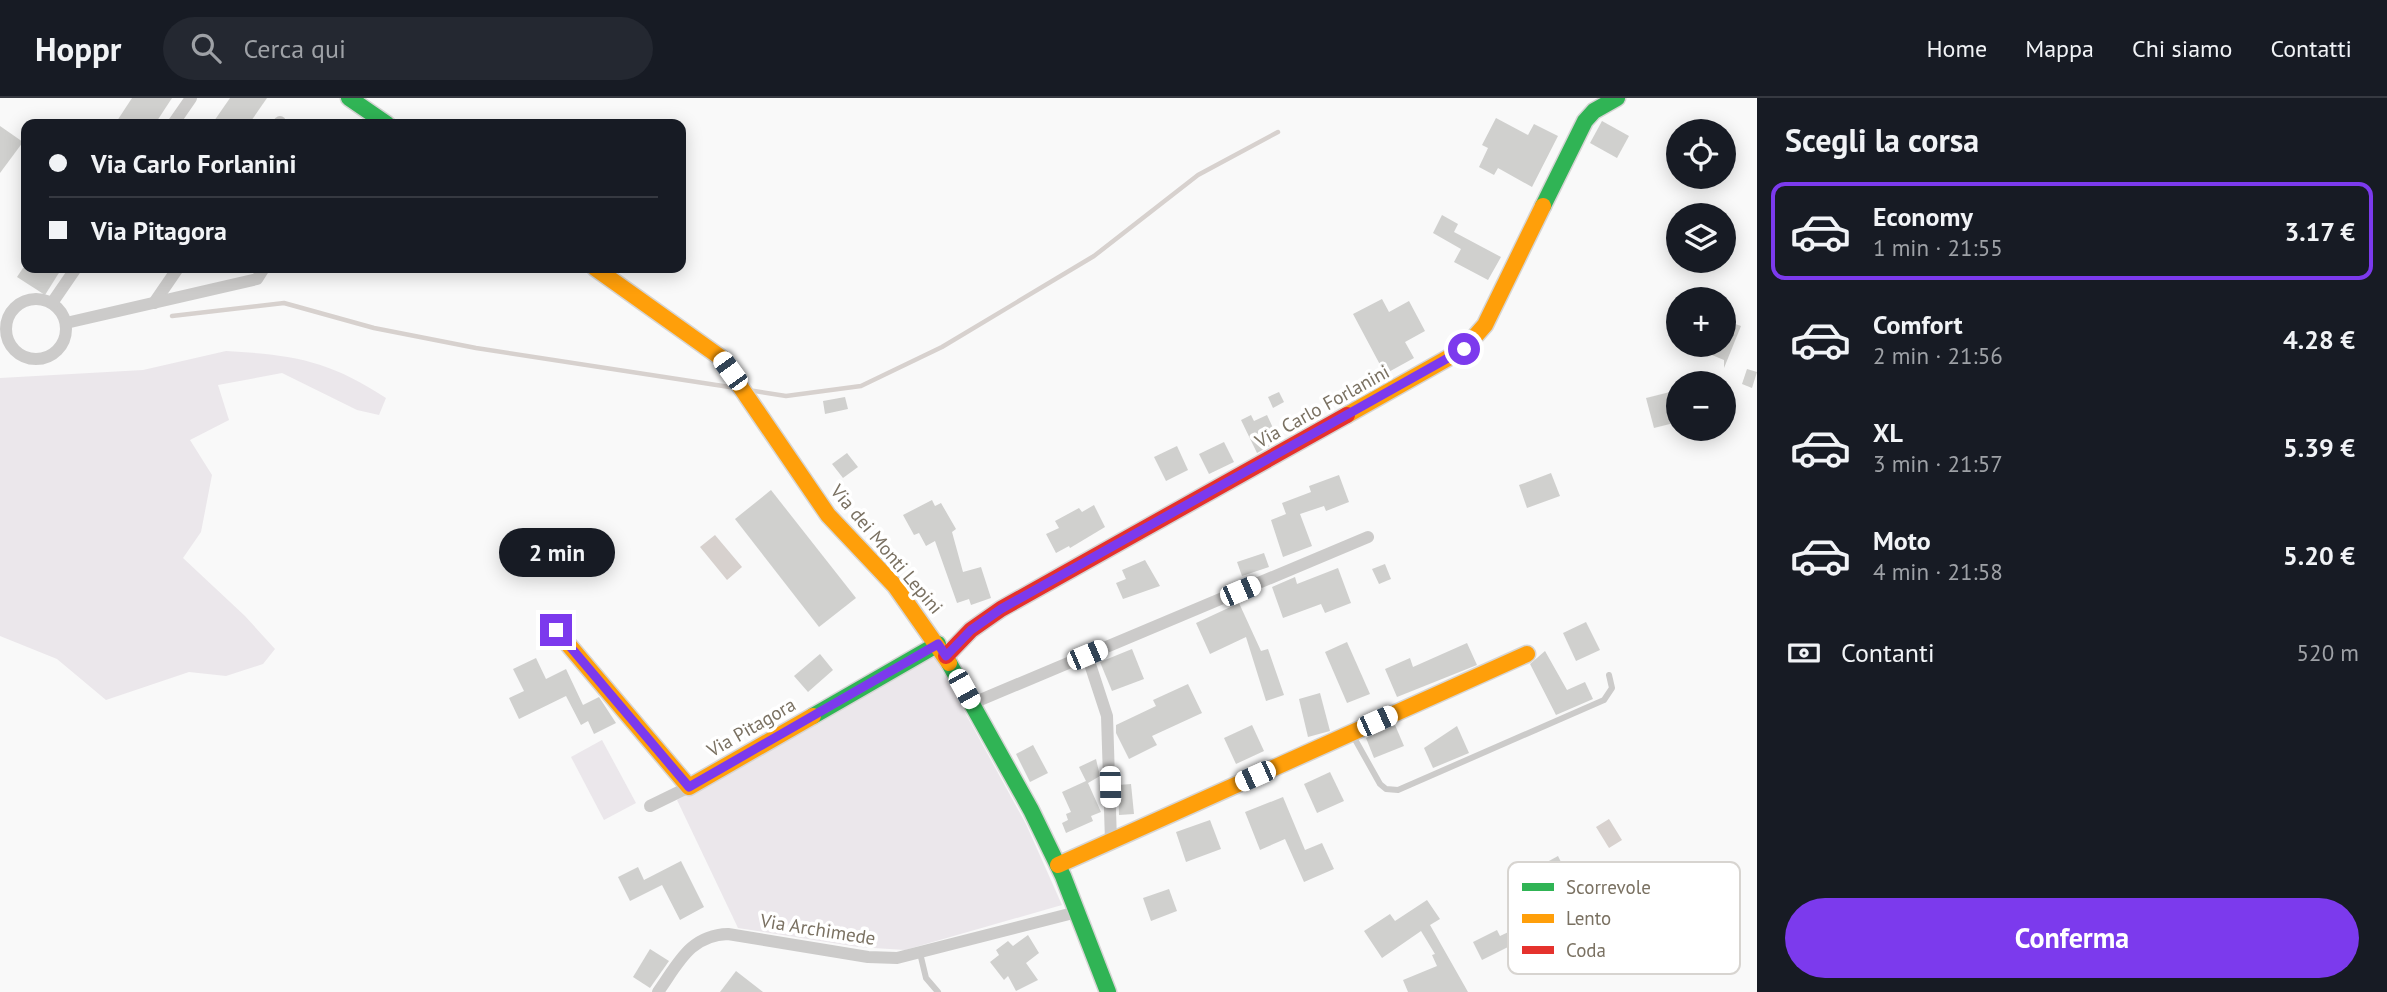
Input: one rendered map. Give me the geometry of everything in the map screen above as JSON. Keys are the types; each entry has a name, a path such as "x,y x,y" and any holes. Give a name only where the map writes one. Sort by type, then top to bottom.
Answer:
{"street":[{"path":"176,119 191,98"},
{"path":"349,98 380,119"},
{"name":"Via Carlo Forlanini","path":"942,650 1001,609 1464,349 1488,321 1585,121 1594,111 1617,98"},
{"path":"52,303 73,273"},
{"path":"154,303 175,273"},
{"path":"66,323 257,279 261,273"},
{"name":"Via dei Monti Lepini","path":"602,273 720,357 835,525 895,586 942,650 973,703 1058,865 1108,992"},
{"path":"42,299 52,303 61,312 66,323 65,339 60,348 44,359 19,355 3,338 9,314 22,301 42,299"},
{"path":"973,703 1368,537"},
{"path":"556,630 689,787 650,806"},
{"name":"Via Pitagora","path":"689,787 942,650"},
{"path":"1058,865 1527,654"},
{"path":"1087,655 1107,716 1111,841"},
{"name":"Via Archimede","path":"658,992 688,949 704,938 716,935 880,958 920,953 1077,912"}],"lane":[{"path":"1352,733 1382,787 1398,790 1604,700 1612,688 1609,675"},
{"path":"920,953 926,978 938,992"}],"shaded area":[{"path":"226,351 272,355 328,367 386,398 379,415 357,410 282,373 218,385 229,420 190,440 212,475 201,532 183,558 245,616 275,649 263,664 226,676 189,672 106,700 57,659 0,636 0,378 143,370"},
{"path":"715,535 742,567 727,580 700,547"},
{"path":"933,654 1026,824 1062,905 905,950 858,947 738,928 677,800"},
{"path":"602,740 636,803 604,820 571,757"},
{"path":"1609,819 1622,840 1609,848 1596,827"}],"building":[{"path":"132,98 172,98 158,119 118,119"},
{"path":"230,98 267,98 252,119 215,119"},
{"path":"1496,118 1528,135 1534,124 1558,136 1532,187 1498,168 1494,175 1479,167 1488,148 1482,145"},
{"path":"1602,121 1629,136 1617,158 1590,143"},
{"path":"0,126 21,141 21,145 0,173"},
{"path":"1442,215 1458,224 1454,232 1501,257 1488,280 1454,262 1461,249 1433,233"},
{"path":"21,271 59,273 45,295 17,277"},
{"path":"1382,299 1389,312 1409,301 1425,331 1405,342 1414,358 1385,374 1353,314"},
{"path":"1736,324 1741,326 1736,338"},
{"path":"1717,357 1728,357 1724,368 1724,360"},
{"path":"1747,369 1757,372 1752,388 1742,384"},
{"path":"1279,392 1284,402 1273,408 1268,397"},
{"path":"1666,393 1666,425 1654,428 1646,398"},
{"path":"845,397 848,409 825,414 823,401"},
{"path":"1251,415 1254,421 1267,415 1279,441 1257,453 1241,420"},
{"path":"1224,442 1234,462 1209,474 1199,454"},
{"path":"1177,446 1188,470 1166,481 1154,457"},
{"path":"847,453 858,467 843,478 832,464"},
{"path":"1551,473 1560,496 1527,508 1519,485"},
{"path":"1339,475 1349,502 1326,511 1324,506 1300,514 1312,546 1283,557 1271,520 1286,514 1282,503 1311,492 1309,486"},
{"path":"771,490 856,598 819,627 735,519"},
{"path":"932,500 935,506 941,503 956,529 952,532 963,572 981,567 991,598 971,605 969,599 957,603 935,541 926,546 919,533 914,535 903,515"},
{"path":"1094,505 1105,527 1070,548 1069,546 1056,553 1046,534 1059,528 1055,521 1079,508 1082,512"},
{"path":"1264,553 1269,567 1242,576 1237,562"},
{"path":"1145,560 1160,586 1123,599 1116,583 1126,579 1122,570"},
{"path":"1385,564 1391,579 1379,584 1372,569"},
{"path":"1338,568 1351,603 1325,613 1321,604 1283,618 1272,587 1295,577 1297,584"},
{"path":"1239,603 1261,651 1268,649 1284,695 1266,701 1246,637 1210,654 1196,623"},
{"path":"1586,622 1600,650 1576,661 1563,633"},
{"path":"1347,642 1370,694 1347,703 1325,652"},
{"path":"1467,643 1477,665 1397,697 1385,669 1410,658 1413,667"},
{"path":"1132,649 1144,679 1112,691 1100,662"},
{"path":"1545,651 1567,690 1585,682 1593,699 1556,715 1530,664"},
{"path":"820,654 833,670 808,692 794,676"},
{"path":"536,658 546,679 566,669 583,705 599,697 616,723 594,734 588,721 581,725 566,696 519,719 509,698 524,691 513,669"},
{"path":"1188,684 1202,713 1152,736 1157,745 1129,759 1116,733 1116,725 1156,706 1153,700"},
{"path":"1320,693 1330,731 1308,737 1299,699"},
{"path":"1252,725 1264,751 1236,764 1224,738"},
{"path":"1395,725 1404,746 1374,758 1366,738"},
{"path":"1457,726 1469,753 1433,768 1424,748"},
{"path":"1033,745 1048,773 1030,782 1016,754"},
{"path":"1096,759 1100,776 1088,783 1101,812 1091,816 1093,821 1066,833 1062,823 1068,820 1066,814 1071,812 1062,792 1086,781 1079,767"},
{"path":"1330,772 1344,801 1317,813 1304,784"},
{"path":"1131,784 1134,814 1119,815 1118,785"},
{"path":"1283,797 1305,850 1322,843 1334,869 1304,882 1285,839 1260,850 1245,812"},
{"path":"1210,820 1221,849 1186,862 1176,832"},
{"path":"1558,856 1561,862 1547,862"},
{"path":"681,861 704,907 680,920 662,885 630,901 618,877 638,867 644,880"},
{"path":"1169,889 1177,911 1151,921 1143,898"},
{"path":"1427,900 1440,919 1430,925 1468,992 1408,992 1403,980 1437,966 1432,955 1435,954 1421,931 1382,958 1364,931 1390,914 1395,921"},
{"path":"1497,930 1500,936 1508,932 1508,947 1482,960 1473,942"},
{"path":"1028,935 1039,953 1026,963 1038,980 1016,991 1008,976 1004,980 990,962 999,955 996,950 1008,941 1013,946"},
{"path":"650,949 669,961 650,988 633,977"},
{"path":"736,971 763,992 720,992"}],"waterway":[{"path":"748,390 786,396 861,386 942,347 1094,256 1198,175 1278,132"},
{"path":"172,316 284,303 374,328 476,348 736,388"}],"traffic: fast":[{"path":"349,98 380,119"},
{"path":"1543,206 1585,121 1594,111 1617,98"},
{"path":"813,716 938,644"},
{"path":"949,663 1031,810 1063,876 1108,992"}],"traffic: slow":[{"path":"1347,415 1464,349 1485,325 1543,206"},
{"path":"602,273 720,357 828,515 895,586 949,663"},
{"path":"556,630 689,787 813,716"},
{"path":"1058,865 1527,654"}],"traffic: jam":[{"path":"946,656 971,630 1001,609 1347,415"}],"route":[{"path":"556,630 689,787 938,644 946,656 971,630 1001,609 1464,349"}]}
